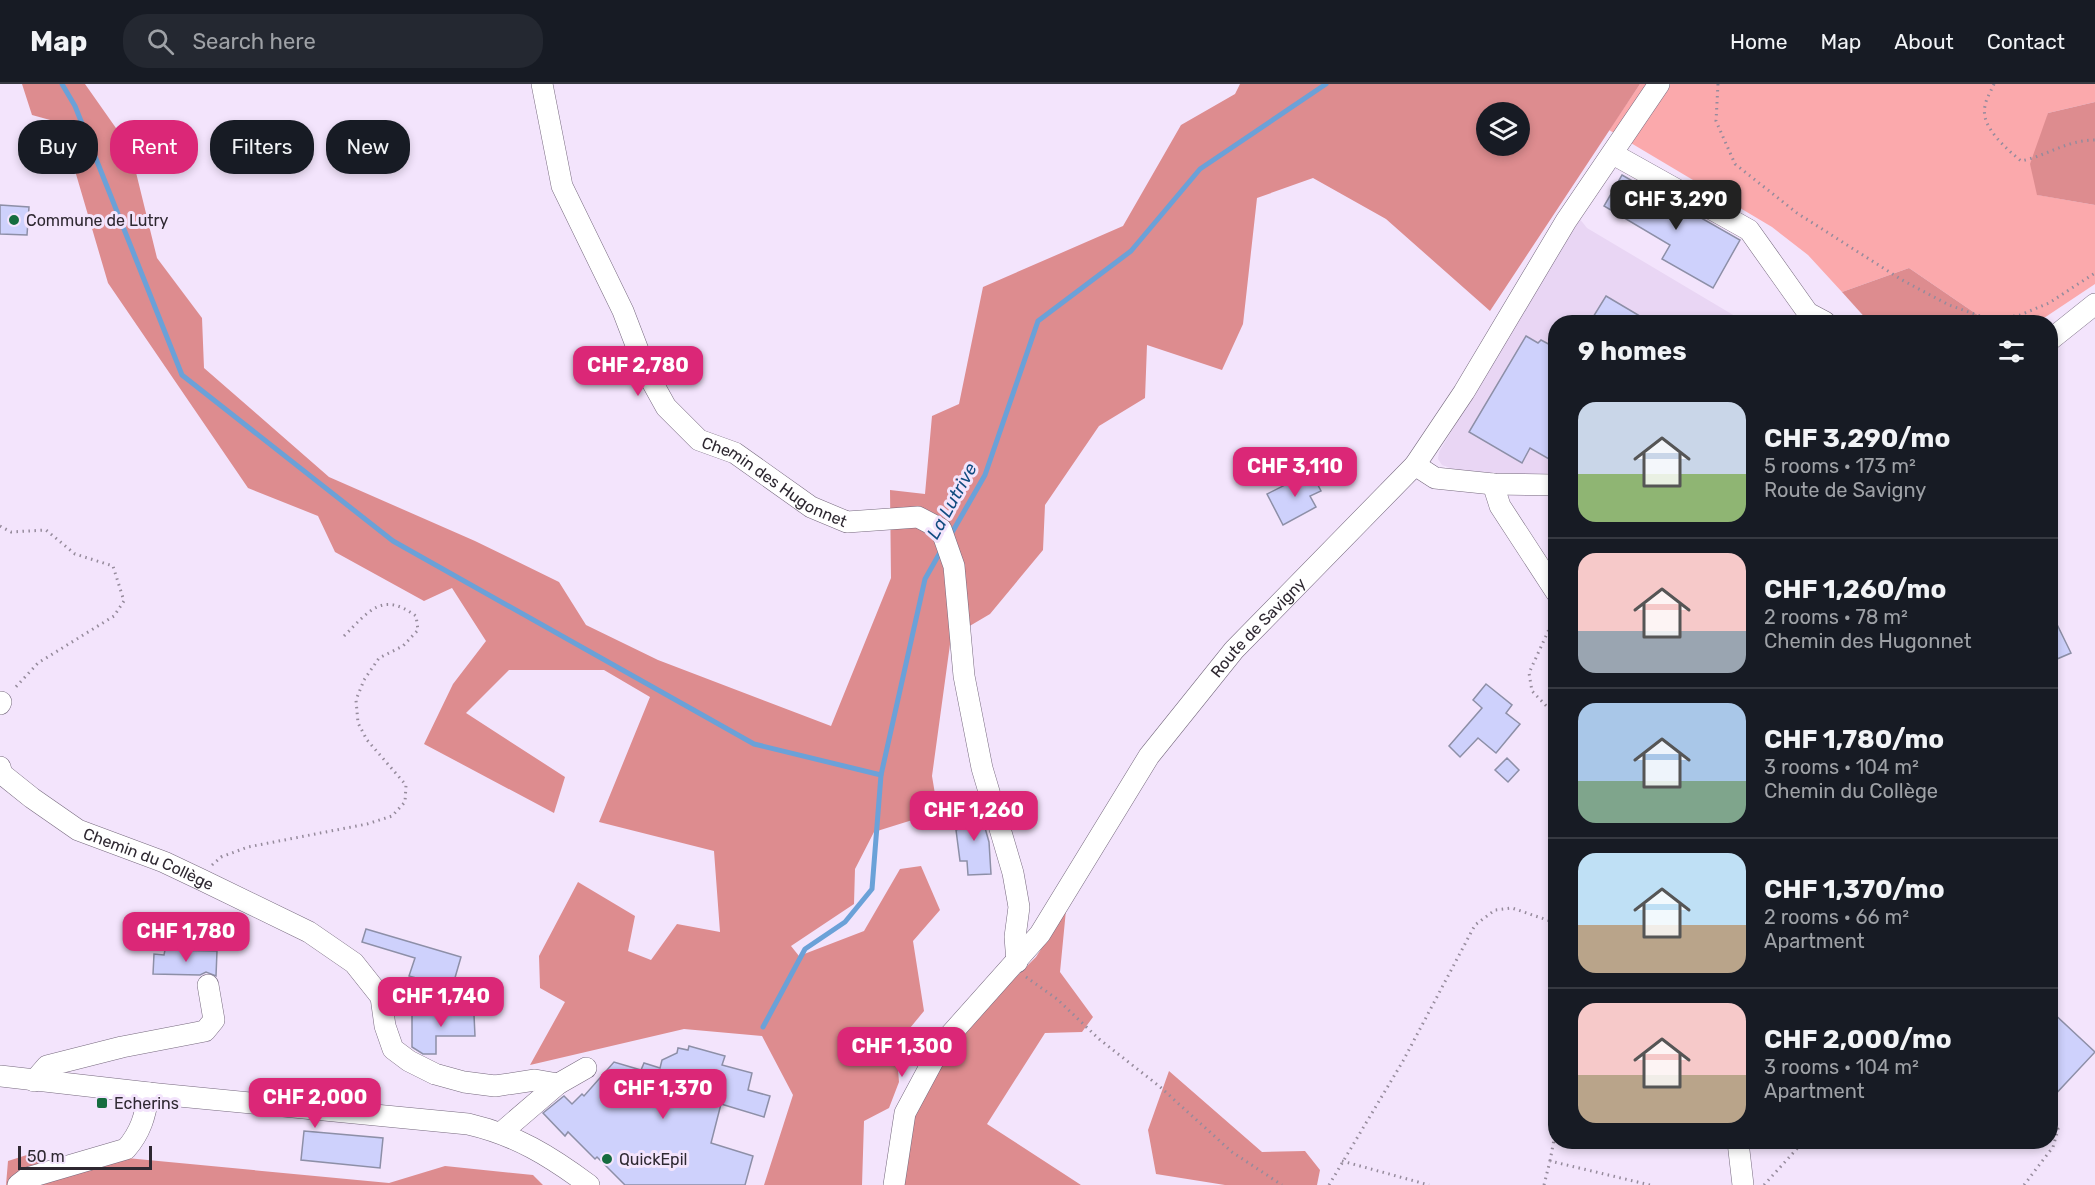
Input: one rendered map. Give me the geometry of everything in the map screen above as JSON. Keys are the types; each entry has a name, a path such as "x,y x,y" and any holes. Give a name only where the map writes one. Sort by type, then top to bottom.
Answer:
{"street":[{"name":"Chemin des Hugonnet","path":"542,84 562,186 623,311 646,371 666,407 699,440 735,453 810,507 847,522 918,517 940,529 954,566 964,676 982,768 1013,873 1019,907 1014,937 1015,964"},
{"name":"Route de Savigny","path":"894,1185 905,1113 937,1054 978,1000 1015,964 1040,934 1156,747 1234,650 1414,465 1464,392 1566,221 1659,84"},
{"path":"1613,154 1749,230 1808,313 1812,315"},
{"path":"2058,334 2095,304"},
{"path":"1414,465 1435,478 1493,484 1548,485"},
{"path":"1493,484 1500,506 1548,580"},
{"name":"Chemin du Collège","path":"0,767 3,774 32,798 78,830 202,880 309,932 354,963 381,997 385,1026 393,1049 409,1061 435,1074 464,1082 495,1086 535,1080 558,1083"},
{"path":"34,1081 46,1066 205,1031 214,1020 208,985"},
{"path":"502,1132 558,1083 586,1068"},
{"path":"0,1076 149,1093 434,1119 502,1132 555,1160 589,1185"},
{"path":"18,1185 27,1178 126,1149 136,1137 143,1122 149,1093"},
{"path":"1739,1149 1743,1185"}],"path":[{"path":"1718,84 1716,122 1735,164 1797,213 1902,280 1949,304 1978,315"},
{"path":"1995,84 1984,107 1986,122 2005,147 2020,161 2032,159 2057,146 2095,140"},
{"path":"2020,315 2049,303 2095,273"},
{"path":"0,526 11,532 46,530 75,554 112,567 124,602 114,616 38,663 1,703"},
{"path":"202,880 222,857 248,847 367,824 392,816 405,802 406,784 367,740 358,723 356,700 364,680 379,658 403,646 417,630 416,616 404,607 387,603 370,609 344,636"},
{"path":"1548,631 1529,673 1532,691 1548,708"},
{"path":"1329,1185 1403,1061 1475,924 1495,910 1512,908 1548,920"},
{"path":"1015,964 1159,1086 1232,1152 1282,1185"},
{"path":"1544,1185 1552,1149"},
{"path":"1764,1185 1797,1149"},
{"path":"2024,1185 2052,1149"},
{"path":"1342,1161 1429,1185"},
{"path":"1550,1161 1650,1185"}],"shaded area":[{"path":"22,84 85,84 110,120 110,174 136,174 157,258 202,318 204,368 329,477 475,541 559,582 586,625 658,660 831,726 891,578 890,490 925,494 932,416 959,404 983,287 1123,226 1181,125 1235,94 1240,84 1640,84 1490,311 1386,219 1313,178 1257,198 1243,324 1222,370 1147,345 1145,398 1099,426 1045,505 1043,550 990,614 951,637 932,776 938,812 874,832 855,869 854,904 791,946 799,956 864,931 900,869 921,866 940,910 913,941 924,1011 896,1045 899,1082 889,1108 864,1121 862,1185 764,1185 793,1095 762,1036 684,1029 530,1065 565,1002 540,988 539,956 578,882 635,916 628,951 651,960 677,924 720,932 714,851 599,822 650,697 604,670 509,670 466,713 565,777 554,813 424,744 453,684 486,641 452,588 424,601 335,552 318,516 248,488 108,283 76,174 98,174 98,120 50,120 32,115"},
{"path":"1640,84 2095,84 2095,102 2048,113 2038,195 2095,205 2095,284 2048,315 1978,315 1909,268 1842,292 1808,255 1772,227 1609,130"},
{"path":"2095,102 2095,205 2037,195 2030,164 2048,113"},
{"path":"1579,218 1587,228 1733,315 1548,315 1548,473 1510,474 1456,470 1442,465 1438,459 1439,452"},
{"path":"1909,268 1978,315 1863,315 1842,292"},
{"path":"1066,910 1060,972 1093,1017 1082,1032 1045,1033 987,1124 1081,1185 904,1185 912,1113 958,1035 1036,957"},
{"path":"1169,1071 1262,1152 1305,1151 1320,1170 1317,1185 1225,1185 1156,1174 1148,1130"},
{"path":"33,1153 52,1175 116,1157 389,1183 445,1166 533,1175 543,1185 6,1185 8,1161"}],"building":[{"path":"1622,175 1740,240 1713,288 1662,259 1670,245 1604,206"},
{"name":"Commune de Lutry","path":"0,205 29,207 27,235 0,234"},
{"path":"1606,296 1638,315 1594,315"},
{"path":"1526,336 1538,343 1541,340 1548,344 1548,458 1530,448 1522,463 1469,432"},
{"path":"1311,472 1321,491 1310,496 1316,507 1283,525 1267,494"},
{"path":"2058,626 2071,653 2058,659"},
{"path":"1486,684 1512,705 1506,713 1520,724 1496,753 1478,738 1460,757 1449,746 1482,708 1473,700"},
{"path":"1507,758 1519,770 1508,782 1495,770"},
{"path":"976,796 989,842 991,874 968,875 967,861 960,861 956,830 966,826 964,816"},
{"path":"366,929 461,957 452,988 409,976 415,958 362,942"},
{"path":"165,950 217,951 216,976 206,972 200,975 153,974 154,954 164,955"},
{"path":"450,1001 465,1005 462,1015 474,1015 475,1036 436,1036 436,1054 423,1054 412,1047 412,1015 447,1015"},
{"path":"2058,1017 2095,1052 2058,1091"},
{"path":"689,1046 725,1056 722,1065 752,1073 748,1090 770,1096 764,1117 721,1104 711,1143 753,1156 745,1185 625,1185 568,1132 565,1136 543,1113 564,1096 572,1104 582,1094 584,1096 614,1062 641,1070 644,1063 660,1068 662,1060 677,1053 678,1048 688,1050"},
{"path":"304,1131 383,1138 380,1168 301,1160"}],"waterway":[{"path":"62,84 75,106 182,375 393,541 754,744 881,775"},
{"name":"La Lutrive","path":"950,536 985,475 1038,321 1131,251 1200,169 1326,84"},
{"name":"La Lutrive","path":"763,1027 805,949 845,922 872,889 881,775 925,579 942,549"}],"place":[{"name":"Commune de Lutry","path":"14,220"},
{"name":"Echerins","path":"102,1103"},
{"name":"QuickEpil","path":"607,1159"}]}
